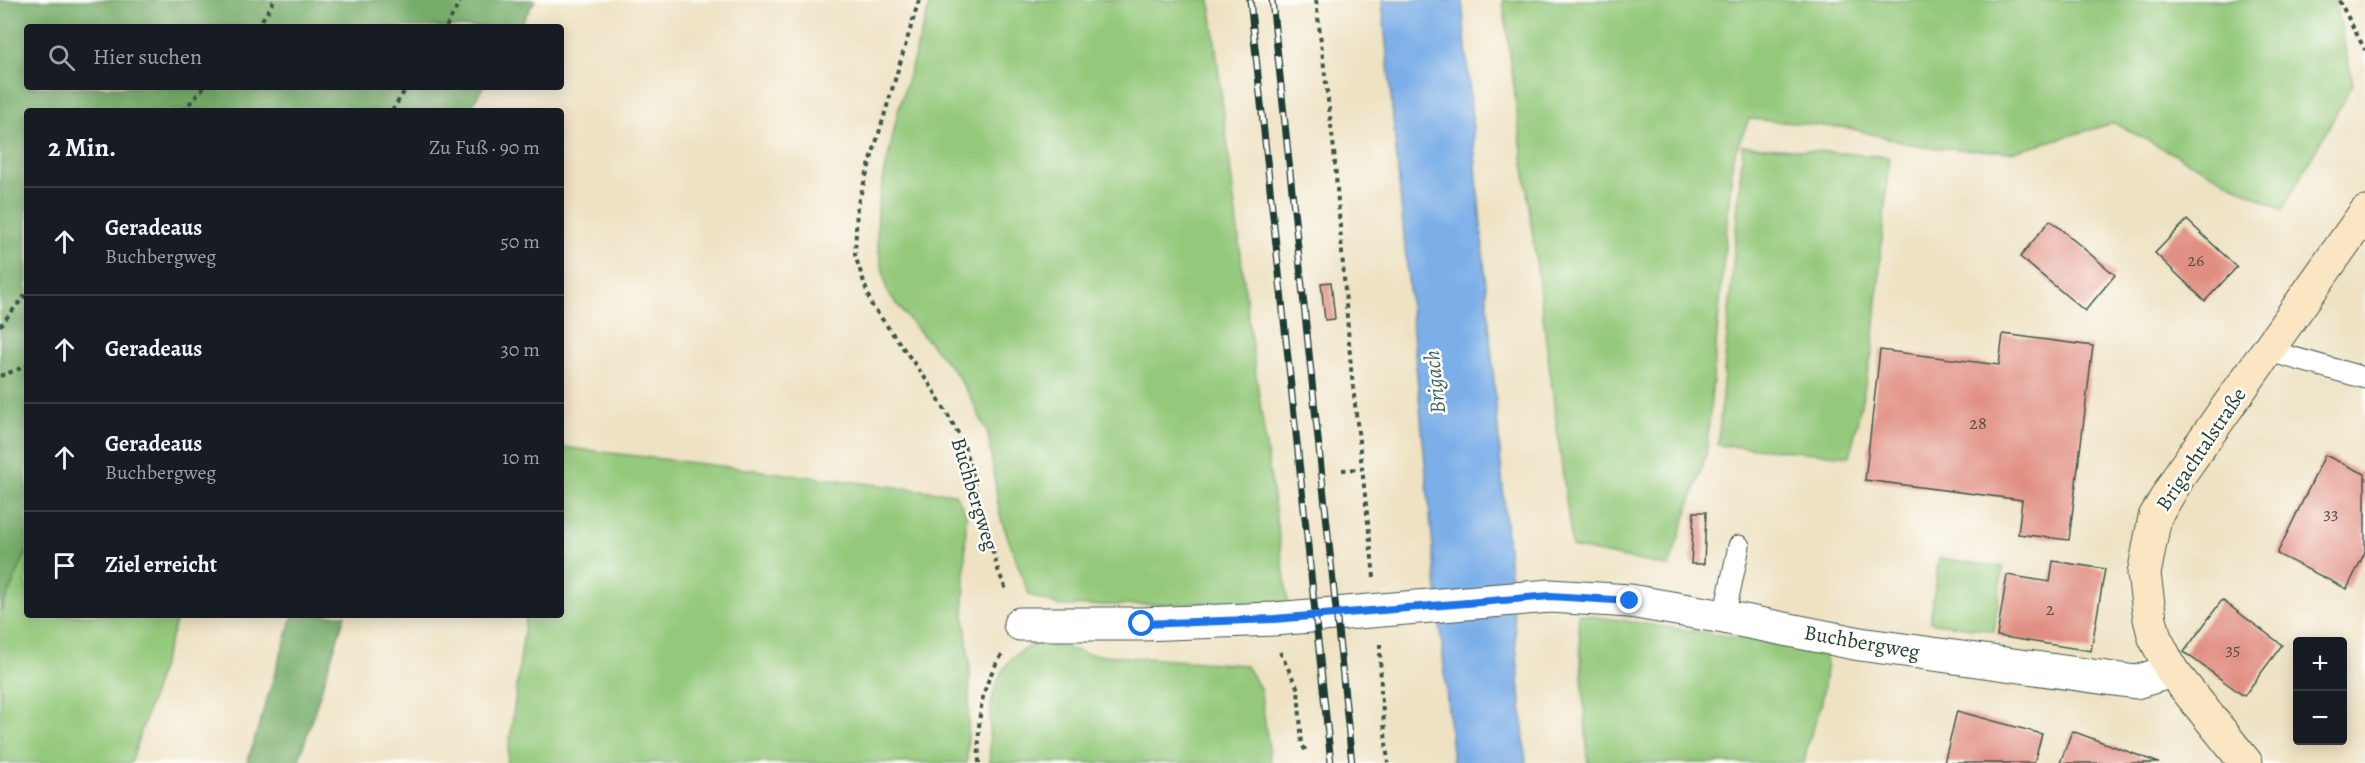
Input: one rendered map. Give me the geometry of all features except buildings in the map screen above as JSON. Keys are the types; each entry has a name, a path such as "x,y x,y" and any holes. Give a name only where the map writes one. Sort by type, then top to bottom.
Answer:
{"street":[{"name":"Brigachtalstraße","path":"2246,763 2172,672 2155,638 2144,574 2156,517 2182,471 2365,213"},
{"name":"Buchbergweg","path":"1379,611 1551,596 1630,601 1724,616 1860,644 2136,682 2172,672"},
{"path":"1020,624 1164,623 1274,619 1379,611"}],"lane":[{"path":"2269,351 2365,378"},
{"path":"1724,616 1739,546"}],"path":[{"path":"258,24 274,0"},
{"path":"448,24 461,0"},
{"name":"Buchbergweg","path":"919,0 857,206 855,255 871,304 933,389 963,442 998,570 1020,624"},
{"path":"1316,0 1334,150 1361,469 1379,611 1381,692 1388,763"},
{"path":"2339,0 2365,50"},
{"path":"186,108 201,90"},
{"path":"394,108 405,90"},
{"path":"0,326 24,297"},
{"path":"0,376 24,367"},
{"path":"1342,470 1361,469"},
{"path":"979,763 978,719 983,690 992,669 1020,624"},
{"path":"1277,646 1298,689 1302,745 1306,751"}],"green space":[{"path":"0,0 535,0 521,24 24,24 24,90 481,90 471,108 24,108 24,558 0,613"},
{"path":"931,0 1210,0 1250,332 1288,602 1060,606 1029,595 1000,516 988,434 970,396 955,372 887,291 877,241 878,204 898,112"},
{"path":"1503,0 2335,0 2353,84 2282,210 2114,123 2011,152 1922,147 1849,128 1749,119 1733,157 1706,455 1669,567 1572,547"},
{"path":"1743,145 1889,157 1873,348 1850,456 1718,445"},
{"path":"564,447 955,494 966,513 964,613 970,670 967,763 507,763 526,618 564,618"},
{"path":"24,558 24,618 177,618 131,763 0,763 0,613"},
{"path":"1939,558 2003,567 1994,631 1930,622"},
{"path":"1578,614 1815,649 1827,661 1822,702 1807,746 1804,763 1588,763"},
{"path":"292,618 344,618 298,763 247,763"},
{"path":"1041,641 1088,654 1245,665 1260,688 1271,763 990,763 991,708 997,682 1012,658 1022,650"}],"water":[{"name":"Brigach","path":"1382,0 1462,0 1526,763 1453,763"}],"railway":[{"path":"1250,0 1331,763"},
{"path":"1272,0 1352,763"}],"route":[{"path":"1142,624 1274,619 1551,596 1630,601"}]}
